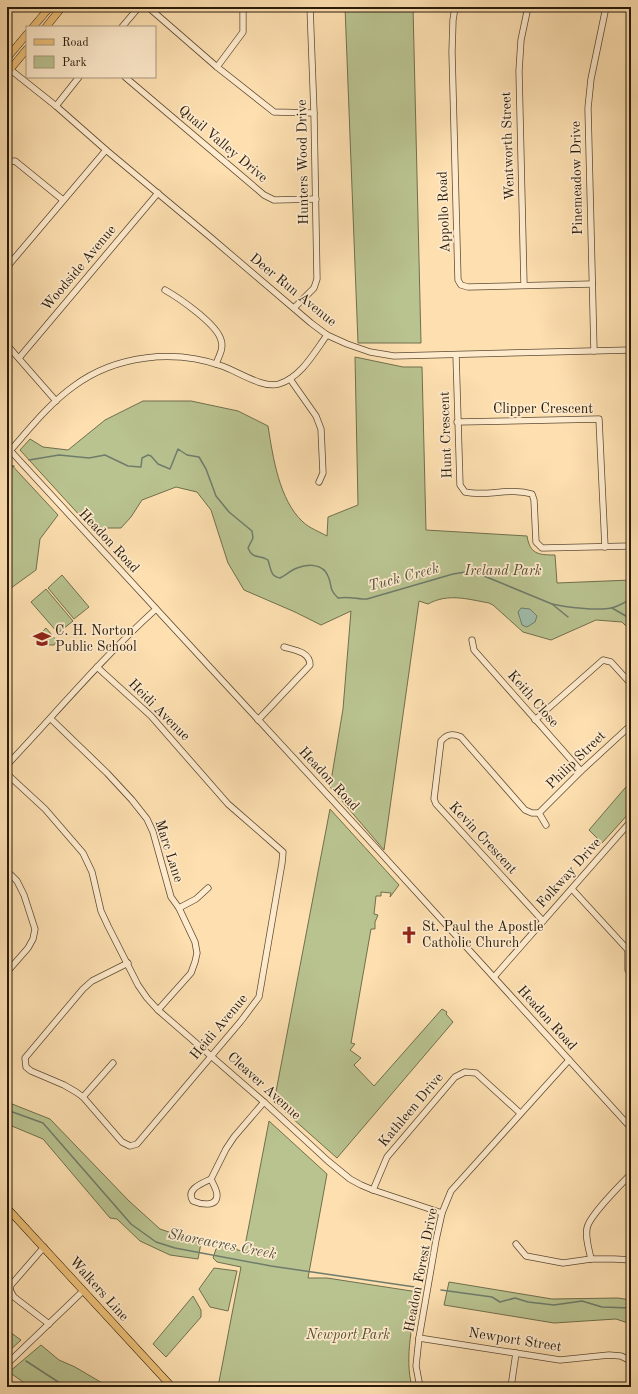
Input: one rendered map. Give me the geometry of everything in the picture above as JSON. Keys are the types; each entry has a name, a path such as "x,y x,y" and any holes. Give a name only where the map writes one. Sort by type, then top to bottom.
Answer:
{"main road":[{"path":"34,26 50,7"},
{"path":"47,26 62,7"},
{"path":"7,58 26,35"},
{"path":"8,69 26,50"},
{"name":"Walkers Line","path":"7,1208 172,1387"}],"street":[{"path":"123,26 139,7"},
{"path":"148,7 217,67 274,112 314,113"},
{"path":"217,67 243,32 243,7"},
{"name":"Hunters Wood Drive","path":"294,308 314,288 317,280 314,113 310,7"},
{"name":"Appollo Road","path":"455,7 452,52 458,280 461,285 468,287 524,284 592,284"},
{"name":"Wentworth Street","path":"524,284 518,71 521,40 528,7"},
{"name":"Pinemeadow Drive","path":"594,350 588,102 606,7"},
{"name":"Deer Run Avenue","path":"8,69 56,106 106,150 328,335 370,352 388,355 411,356 631,350"},
{"path":"56,106 79,78"},
{"name":"Quail Valley Drive","path":"126,78 264,195 274,200 316,199"},
{"path":"7,267 106,150"},
{"path":"7,162 15,161 63,200"},
{"name":"Woodside Avenue","path":"19,358 158,193"},
{"path":"165,290 198,313 219,334 222,340 222,349 216,364"},
{"path":"9,449 56,401 75,385 111,366 133,360 156,357 178,357 216,364 261,383 278,385 298,374 328,335"},
{"path":"7,345 56,401"},
{"name":"Hunt Crescent","path":"456,355 460,485 465,492 474,494 522,491 532,494 534,500 536,542 542,548 631,546"},
{"path":"290,379 316,416 321,429 323,473 319,482"},
{"name":"Clipper Crescent","path":"457,422 599,419 606,547"},
{"name":"Headon Road","path":"9,449 631,1128"},
{"path":"7,765 97,667 156,609"},
{"name":"Keith Close","path":"472,640 474,650 581,771"},
{"path":"258,720 310,665 309,660 304,654 284,647"},
{"path":"535,720 603,660 611,662 631,684"},
{"name":"Heidi Avenue","path":"97,667 151,716 228,804 283,852 259,997 246,1015 136,1144 130,1146 122,1142 83,1097 64,1085 31,1071 26,1067 25,1058 83,989 92,981 128,964"},
{"name":"Marc Lane","path":"51,718 132,800 147,819 153,832 171,897 179,908 195,942 197,953 191,973 158,1010"},
{"name":"Philip Street","path":"539,813 581,771 631,725"},
{"name":"Kevin Crescent","path":"539,813 532,813 525,810 461,737 455,734 446,736 441,741 434,799 436,804 542,921"},
{"name":"Cleaver Avenue","path":"7,774 45,810 83,853 92,872 101,911 138,985 158,1010 211,1055 338,1169 361,1186 442,1213"},
{"path":"539,813 546,825"},
{"name":"Folkway Drive","path":"494,977 542,921 630,824"},
{"path":"7,871 17,881 24,895 35,929 33,939 28,948 7,972"},
{"path":"179,908 196,899 208,888"},
{"path":"572,889 630,950 628,970 631,974"},
{"name":"Headon Forest Drive","path":"420,1387 416,1366 419,1338 442,1213 451,1191 569,1060"},
{"path":"83,1097 113,1063"},
{"name":"Kathleen Drive","path":"373,1190 387,1157 455,1077 460,1074 465,1072 476,1073 520,1113"},
{"path":"211,1179 217,1195 216,1200 208,1204 193,1200 190,1197 190,1193 193,1188 211,1179 230,1143 264,1102"},
{"path":"591,1259 587,1235 588,1225 594,1216 631,1174"},
{"path":"516,1244 526,1256 563,1263 591,1259 631,1260"},
{"path":"44,1248 11,1285 10,1290 14,1297 49,1324"},
{"path":"7,1364 83,1291"},
{"name":"Newport Street","path":"419,1338 560,1360 609,1355 620,1356 631,1361"},
{"path":"511,1387 516,1353"}],"green space":[{"path":"345,7 413,7 421,343 358,343"},
{"name":"Ireland Park","path":"355,357 403,367 422,367 426,530 527,536 530,547 533,550 539,554 555,555 557,583 631,580 631,631 622,622 596,620 551,640 523,632 489,603 458,598 443,599 428,604 419,601 384,850 330,787 343,709 351,611 321,625 244,590 228,563 211,510 197,492 176,487 142,500 131,517 121,528 93,530 20,450 30,439 43,447 68,450 105,420 143,401 191,401 238,411 268,426 278,477 288,502 305,524 327,536 328,517 358,505"},
{"path":"7,460 58,515 40,539 36,570 11,588 7,593"},
{"path":"62,575 89,607 74,619 48,588"},
{"path":"46,589 73,621 58,633 31,602"},
{"path":"46,628 57,641 54,645 45,645 38,636"},
{"path":"631,781 631,811 602,843 589,830"},
{"path":"330,809 399,885 390,897 391,893 381,892 381,896 376,896 374,914 378,915 375,922 375,929 371,929 351,1043 355,1044 350,1050 361,1058 354,1065 374,1086 442,1009 447,1012 446,1014 453,1022 337,1158 274,1102"},
{"path":"7,1102 50,1119 129,1201 160,1229 201,1243 198,1259 170,1255 140,1241 117,1219 110,1218 43,1139 7,1124"},
{"name":"Newport Park","path":"269,1121 327,1174 308,1278 327,1278 418,1292 409,1351 412,1387 218,1387 241,1267 217,1262 213,1258 216,1249 226,1245 236,1246 237,1250 244,1251"},
{"path":"214,1268 237,1271 228,1311 210,1307 199,1289"},
{"path":"449,1282 552,1299 618,1298 631,1300 631,1324 616,1319 554,1323 444,1305"},
{"path":"193,1296 201,1310 201,1317 166,1357 153,1344"},
{"path":"7,1330 21,1340 7,1353"},
{"path":"41,1345 59,1360 75,1367 109,1387 30,1387 9,1372"}],"shaded area":[{"path":"521,608 530,609 537,616 535,622 527,627 522,625 518,612"}],"waterway":[{"name":"Tuck Creek","path":"29,460 59,455 89,458 105,455 128,466 141,467 142,458 148,455 151,456 158,464 170,469 178,449 187,455 199,457 206,469 216,496 229,512 252,531 253,538 248,548 250,552 268,560 270,569 274,576 280,578 301,567 310,565 319,567 326,572 332,590 338,598 345,597 367,599 453,574 472,571 552,604 605,609 616,607 631,599"},
{"name":"Tuck Creek","path":"7,469 14,466"},
{"name":"Tuck Creek","path":"552,604 568,617"},
{"name":"Tuck Creek","path":"612,608 631,619"},
{"name":"Shoreacres Creek","path":"7,1110 43,1123 131,1224 156,1242 175,1248 271,1266 415,1287"},
{"name":"Shoreacres Creek","path":"441,1290 492,1297 500,1302 515,1298 528,1302 554,1305 582,1301 602,1307 631,1308"},
{"name":"Shoreacres Creek","path":"26,1361 66,1387"}],"place":[{"name":"C. H. Norton Public School","path":"42,639"},
{"name":"St. Paul the Apostle Catholic Church","path":"409,935"}]}
